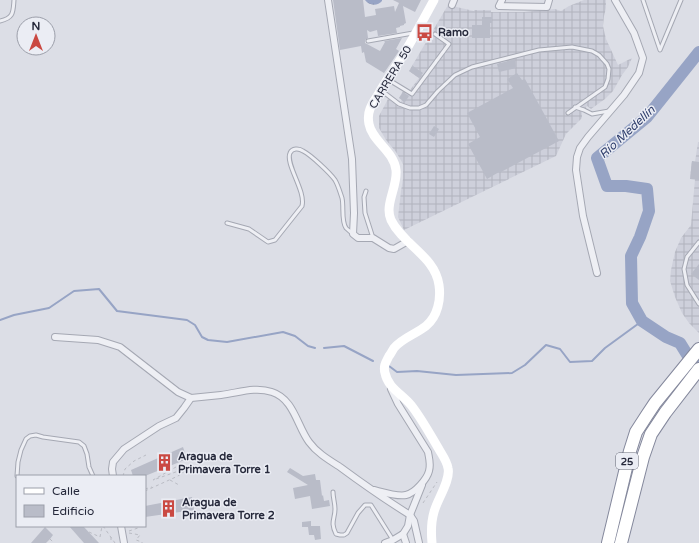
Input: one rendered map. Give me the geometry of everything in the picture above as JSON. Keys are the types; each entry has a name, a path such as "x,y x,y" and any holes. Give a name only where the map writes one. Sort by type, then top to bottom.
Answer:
{"highway":[{"name":"25","path":"608,543 636,432 647,415 699,349"},
{"name":"25","path":"621,543 638,474 651,434 699,369"}],"main road":[{"name":"CARRERA 50","path":"390,385 385,373 385,363 393,349 401,341 426,326 434,316 440,296 439,284 432,266 395,227 391,219 389,210 395,182 396,169 393,159 369,126 368,118 369,110 416,33 434,0"},
{"path":"390,385 411,404 443,454 449,469 444,488 434,511 431,526 432,543"}],"street":[{"path":"328,0 352,158 354,213 353,234 358,238 373,238 389,248 394,249 408,241"},
{"path":"500,3 547,7 549,0"},
{"path":"597,273 583,216 576,166 577,157 580,148 588,137 624,95 639,73 642,58 634,33 615,0"},
{"path":"56,337 98,340 120,347 178,392 191,398 222,395 244,390 265,390 274,392 282,397 288,404 309,442 317,451 410,515 414,521 419,543"},
{"path":"385,543 403,534 408,526 410,515 422,483 429,472 430,461 428,452 398,404 390,385"},
{"path":"113,475 113,462 124,449 159,426 176,418 191,398"},
{"path":"371,489 397,495 406,495 415,490 422,483"},
{"path":"121,527 124,543"},
{"path":"403,534 406,543"}],"lane":[{"path":"0,21 9,18 13,13 14,0"},
{"path":"643,0 660,50 681,0"},
{"path":"368,40 416,33"},
{"path":"387,80 412,94 449,44 435,34"},
{"path":"381,89 399,104 410,108 419,108 426,104 455,75 472,66 539,50 572,47 592,51 599,55 607,64 609,69 605,87 568,113"},
{"path":"575,107 592,114 611,111"},
{"path":"227,223 249,230 268,242 275,240 300,210 303,202 298,182 289,160 289,154 291,151 294,149 300,149 306,152 322,166 335,180 342,199 345,228 353,234"},
{"path":"366,191 364,197 365,213 373,238"},
{"path":"699,242 687,257 684,269 687,285 699,304"},
{"path":"18,475 18,462 21,450 26,440 30,436 36,435 79,442 84,446 93,475"},
{"path":"333,492 335,510 333,520 336,534 344,535 347,533 358,513 365,505 368,504 371,505 393,540"}],"path":[{"path":"123,475 125,469 134,461 146,455"},
{"path":"146,491 178,476 190,467 153,480 176,467 175,464"},
{"path":"169,480 179,485"},
{"path":"420,506 438,482"},
{"path":"146,488 154,487"},
{"path":"89,532 100,537 103,527"},
{"path":"104,527 115,543"},
{"path":"138,527 127,532 140,534 136,540 142,543"},
{"path":"111,537 111,543"},
{"path":"50,539 54,543"}],"shaded area":[{"name":"Ramo","path":"584,0 606,0 603,26 606,39 618,65 632,58 613,91 591,109 587,106 582,113 582,118 566,134 556,156 404,230 398,217 403,179 403,164 379,128 379,116 388,99 398,106 402,100 399,98 403,91 407,94 419,78 409,71 448,5 474,11 491,10 491,12 524,12 555,9 561,11"},
{"path":"698,142 699,333 682,313 670,281 675,252 681,238 691,225 695,179 690,179 692,161 695,162"}],"water":[{"path":"365,0 382,0 382,1 374,5"}],"building":[{"path":"333,0 363,0 365,17 376,15 375,9 394,6 395,12 399,3 393,0 421,0 415,12 403,6 406,23 396,28 397,33 378,36 377,30 370,32 367,30 368,38 365,40 365,43 380,51 385,42 384,41 402,38 396,49 399,51 384,73 366,62 361,46 340,50"},
{"path":"482,17 492,17 492,23 490,23 490,38 472,38 472,25 482,25"},
{"path":"515,59 516,68 499,72 497,64"},
{"path":"413,66 423,73 419,78 409,71"},
{"path":"517,73 522,80 525,79 559,141 487,179 468,144 480,137 467,113 513,88 507,79"},
{"path":"403,92 409,96 405,102 399,98"},
{"path":"434,126 439,129 434,137 429,134"},
{"path":"692,161 699,162 699,180 690,179"},
{"path":"699,264 699,280 691,274"},
{"name":"Aragua de Primavera Torre 1","path":"183,447 187,459 146,476 133,475 131,470"},
{"path":"290,468 303,476 315,474 316,480 320,480 324,501 329,500 330,506 312,509 310,496 295,499 293,488 308,485 287,472"},
{"name":"Aragua de Primavera Torre 2","path":"192,497 194,510 146,517 146,506"},
{"path":"311,521 311,526 320,526 321,539 315,540 314,535 309,535 308,527 302,527 302,522"},
{"path":"45,527 53,535 50,539 46,543 31,543"},
{"path":"70,527 84,527 99,543 84,543"}],"waterway":[{"name":"Río Medellín","path":"699,52 647,117 597,158 607,186 626,186 647,189 649,211 640,237 631,256 632,303 642,321 666,337 680,343 699,370"},
{"path":"0,320 14,315 49,308 74,291 99,289 117,311 187,320 195,325 202,337 208,340 227,342 283,332 295,336 308,346 315,348"},
{"path":"389,366 397,372 417,371 456,375 512,373 525,365 546,345 560,349 570,362 592,361 605,348 642,321"},
{"path":"324,348 344,346 373,361"}],"place":[{"name":"Ramo","path":"425,32"},
{"name":"Aragua de Primavera Torre 1","path":"165,462"},
{"name":"Aragua de Primavera Torre 2","path":"169,508"}]}
